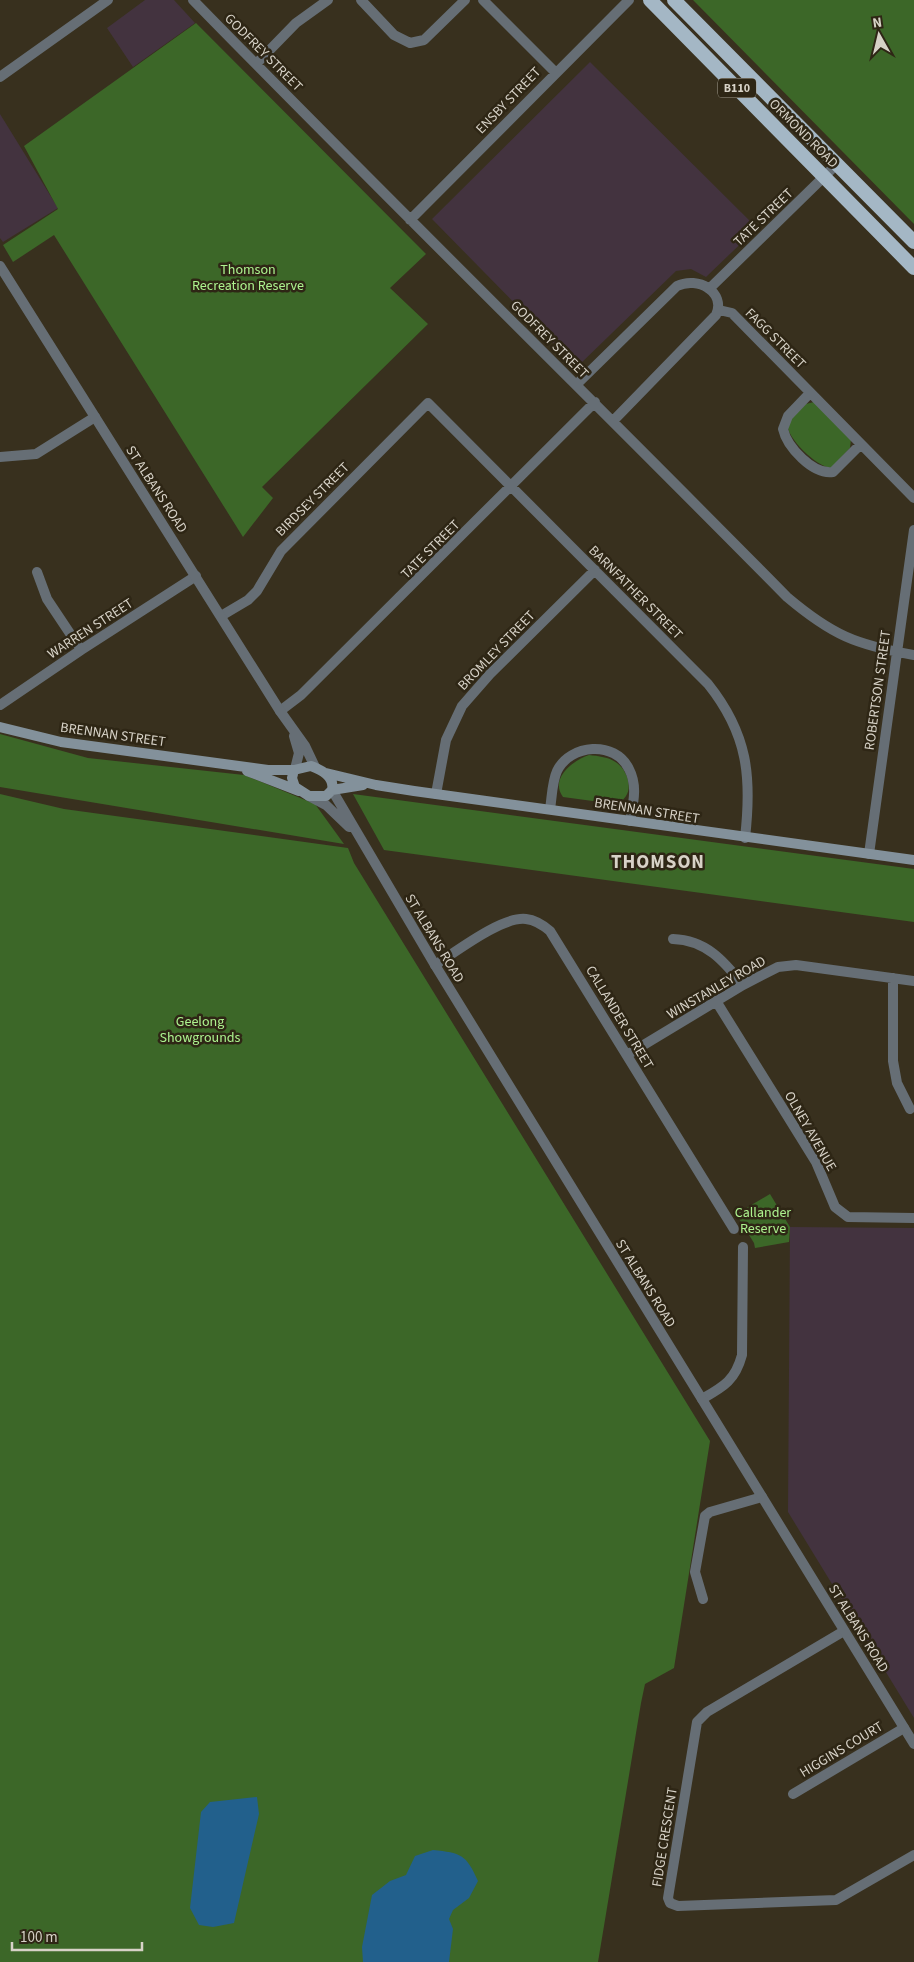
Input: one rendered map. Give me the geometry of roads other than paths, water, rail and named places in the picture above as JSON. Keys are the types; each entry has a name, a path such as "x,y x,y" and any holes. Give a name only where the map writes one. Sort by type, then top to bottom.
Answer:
{"highway":[{"name":"ORMOND ROAD","path":"650,0 914,268"},
{"name":"ORMOND ROAD","path":"674,0 914,242"}],"main road":[{"name":"BRENNAN STREET","path":"0,727 61,742 268,770 295,769"},
{"name":"BRENNAN STREET","path":"222,764 257,774 306,794"},
{"path":"305,766 315,767 326,773 332,780 332,790 324,797 306,794 294,785 292,775 295,769 305,766"},
{"name":"BRENNAN STREET","path":"326,773 376,785 436,794 914,860"},
{"name":"BRENNAN STREET","path":"332,790 376,785"}],"street":[{"path":"0,77 108,0"},
{"name":"GODFREY STREET","path":"194,0 410,220 577,384 787,597 811,618 854,642 914,655"},
{"path":"257,63 296,23 328,0"},
{"path":"361,0 394,34 410,43 424,40 465,0"},
{"path":"483,0 555,72"},
{"name":"ENSBY STREET","path":"410,220 555,72 629,0"},
{"name":"TATE STREET","path":"709,289 836,164"},
{"name":"ST ALBANS ROAD","path":"0,266 280,711 305,746 315,767"},
{"path":"577,384 677,286 685,282 696,282 709,289 716,296 719,310 716,316 613,421"},
{"name":"FAGG STREET","path":"719,310 732,313 914,498"},
{"path":"810,392 788,416 783,430 787,441 804,459 819,471 833,472 862,444"},
{"name":"TATE STREET","path":"280,711 301,695 512,487 595,402"},
{"name":"BARNFATHER STREET","path":"428,403 708,684 723,703 735,725 746,761 748,794 745,838"},
{"name":"BIRDSEY STREET","path":"221,616 248,600 257,591 281,551 428,403"},
{"path":"0,457 36,454 95,417"},
{"name":"ROBERTSON STREET","path":"869,854 914,530"},
{"name":"BROMLEY STREET","path":"436,794 446,740 462,706 490,674 595,570"},
{"path":"37,572 47,598 80,650"},
{"name":"WARREN STREET","path":"0,705 80,650 196,576"},
{"name":"ST ALBANS ROAD","path":"291,728 298,750 295,769"},
{"path":"550,809 556,772 562,763 577,752 595,748 612,753 628,767 634,793 630,822"},
{"name":"ST ALBANS ROAD","path":"332,790 435,965 914,1744"},
{"name":"ST ALBANS ROAD","path":"306,794 326,805 357,835"},
{"name":"CALLANDER STREET","path":"435,965 507,921 524,919 533,921 550,931 734,1229"},
{"path":"673,939 691,942 714,952 743,985"},
{"name":"WINSTANLEY ROAD","path":"627,1055 743,985 778,967 786,965 914,981"},
{"path":"893,978 893,1061 897,1083 910,1109"},
{"name":"OLNEY AVENUE","path":"716,1001 816,1162 835,1207 848,1217 914,1218"},
{"path":"702,1399 730,1381 737,1371 742,1356 743,1247"},
{"path":"703,1599 695,1572 705,1516 710,1512 762,1497"},
{"name":"FIDGE CRESCENT","path":"844,1631 707,1712 697,1722 668,1898 670,1903 678,1906 836,1900 914,1855"},
{"name":"HIGGINS COURT","path":"793,1794 904,1728"}],"water":[{"path":"257,1797 259,1814 234,1923 213,1927 199,1925 190,1908 201,1812 210,1802"},
{"path":"433,1850 462,1856 470,1865 478,1881 469,1898 453,1910 449,1919 453,1929 449,1962 363,1962 362,1947 372,1895 390,1881 406,1875 415,1856"}],"district":[{"name":"THOMSON","path":"658,861"}],"park label":[{"name":"Thomson Recreation Reserve","path":"248,278"},
{"name":"Geelong Showgrounds","path":"200,1030"},
{"name":"Callander Reserve","path":"763,1220"}]}
